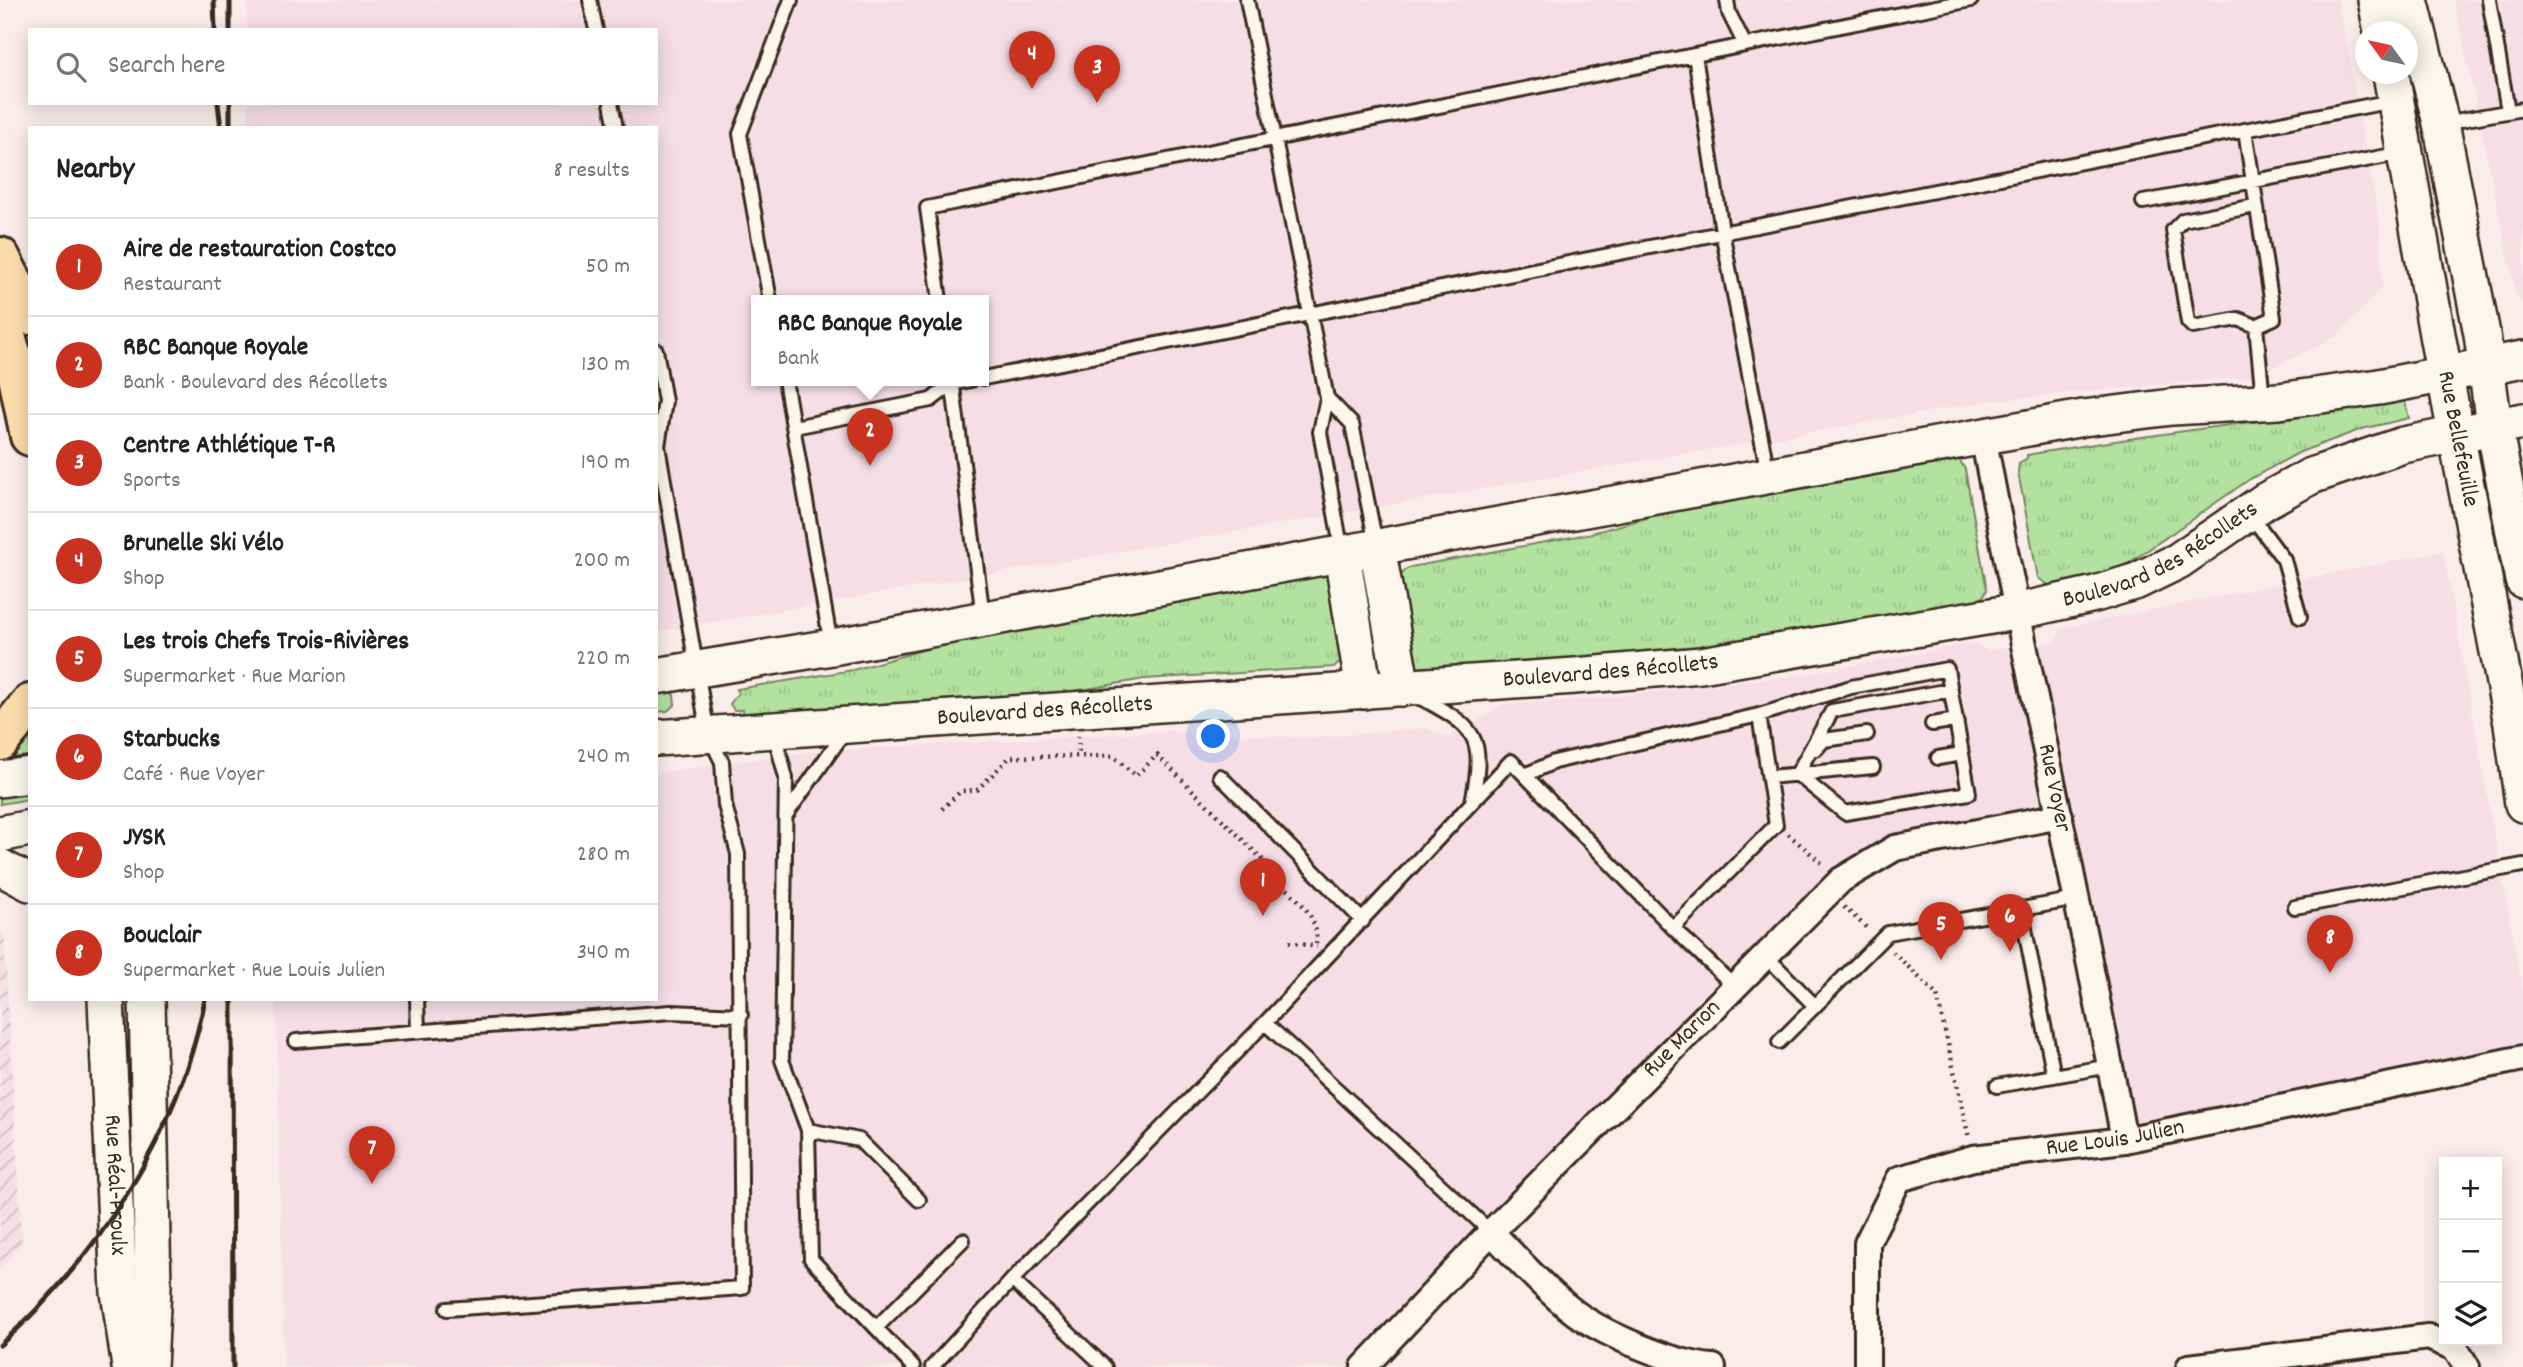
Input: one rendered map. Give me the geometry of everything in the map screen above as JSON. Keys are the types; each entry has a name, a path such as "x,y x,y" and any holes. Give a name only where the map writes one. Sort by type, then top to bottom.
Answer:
{"highway":[{"path":"0,257 28,311"},
{"path":"0,317 17,372 28,426"},
{"path":"0,741 28,706"}],"main road":[{"path":"2376,0 2380,21"},
{"name":"Rue Bellefeuille","path":"2410,0 2441,123 2487,366 2509,423 2523,580"},
{"name":"Rue Bellefeuille","path":"2393,87 2403,153 2512,724 2523,804"},
{"path":"658,676 984,620 1983,435 2121,412 2263,402 2445,375 2523,359"},
{"name":"Boulevard des Récollets","path":"658,738 1364,691 1701,665 2015,612 2095,594 2147,577 2190,554 2277,494 2332,467 2403,445 2509,423"},
{"path":"1377,547 1402,688"},
{"path":"1342,554 1364,691"},
{"path":"0,779 28,775"},
{"path":"0,834 28,828"},
{"path":"0,867 28,882"},
{"name":"Rue Réal-Proulx","path":"106,1001 118,1292 130,1367"},
{"name":"Rue Réal-Proulx","path":"147,1001 153,1287 149,1367"}],"street":[{"name":"Rue Voyer","path":"1983,435 2015,612 2060,816 2124,1140"},
{"name":"Rue Marion","path":"1364,1367 1491,1232 1834,886 1895,848 2060,816"},
{"name":"Rue Louis Julien","path":"1867,1367 1867,1243 1899,1179 1973,1158 2124,1140 2523,1058"},
{"path":"1491,1232 1570,1309 1636,1345 1702,1367"},
{"path":"2189,1367 2428,1337 2455,1348 2467,1367"}],"lane":[{"path":"590,0 596,28"},
{"path":"769,295 740,134 791,0"},
{"path":"1247,0 1327,398 1320,432 1342,554"},
{"path":"1727,0 1729,13 1745,45"},
{"path":"939,295 927,208 1971,0"},
{"path":"2489,0 2508,111"},
{"path":"1695,55 1722,231 1769,474"},
{"path":"989,377 2245,130 2393,87"},
{"path":"611,105 615,126"},
{"path":"2441,123 2523,109"},
{"path":"2245,130 2274,318 2256,326 2238,319 2198,326 2188,323 2173,230 2183,220 2255,206"},
{"path":"2143,202 2403,153"},
{"path":"2256,326 2263,402"},
{"path":"447,1309 742,1288 738,854 725,805 722,762 708,734 658,446 665,401 658,362"},
{"path":"786,386 832,647"},
{"path":"793,426 931,400 947,386"},
{"path":"953,386 984,620"},
{"path":"1327,398 1352,424 1377,547"},
{"path":"2248,513 2284,560 2300,617"},
{"path":"1525,775 1554,762 1759,715 1851,687 1947,669 1969,793 1845,814 1797,774"},
{"path":"1402,688 1458,718 1470,730 1478,763 1472,803"},
{"path":"1797,774 1832,710 1951,690"},
{"path":"1673,928 1776,825 1759,715"},
{"path":"1932,724 1957,720"},
{"path":"785,816 850,725"},
{"path":"774,730 785,769 782,1060 808,1130 811,1259 914,1367"},
{"path":"1797,774 1824,740 1867,734"},
{"path":"1938,758 1962,754"},
{"path":"932,1367 1012,1280 1265,1023 1511,761 1673,928 1734,986"},
{"path":"1769,777 1873,766"},
{"path":"1220,776 1363,920"},
{"path":"2295,907 2523,865"},
{"path":"1779,1042 1888,933 2077,899"},
{"path":"2021,909 2054,1076"},
{"path":"1765,955 1815,1006"},
{"path":"416,1001 418,1031"},
{"path":"296,1041 671,1012 741,1016"},
{"path":"1265,1023 1491,1232"},
{"path":"1997,1086 2110,1066"},
{"path":"808,1130 859,1140 919,1200"},
{"path":"877,1328 963,1240"},
{"path":"1012,1280 1105,1367"}],"path":[{"path":"1077,727 1079,756"},
{"path":"942,808 961,791 977,790 1010,757 1113,756 1136,776 1157,755 1266,863 1266,870 1307,911 1316,927 1313,953"},
{"path":"1776,825 1881,941 1937,995 1973,1158"},
{"path":"1307,911 1312,906"},
{"path":"1289,942 1315,946"}],"shaded area":[{"path":"247,0 2338,0 2380,226 2382,288 2337,336 2257,376 1995,400 658,632 658,126 249,126 248,105 658,105 658,28 247,28"},
{"path":"2454,0 2523,0 2523,303 2516,294"},
{"path":"2443,551 2523,993 2523,1058 2124,1140 2060,816 1895,848 1828,892 1375,1367 284,1367 276,1001 658,1001 658,773 807,752 1170,731 1312,738 1427,728 1449,738 1502,705 1608,697 1805,674 1973,643 1988,650 2055,642 2061,628"},
{"path":"0,931 4,934 22,1242 0,1269"}],"green space":[{"path":"2404,398 2409,418 2362,429 2300,452 2250,479 2129,563 2095,577 2046,589 2047,584 2038,578 2018,472 2019,464 2027,455"},
{"path":"1958,458 1965,469 1987,590 1980,601 1648,657 1420,671 1416,666 1400,577 1411,567 1588,534 1720,498"},
{"path":"1326,574 1331,578 1343,659 1334,667 1144,679 1030,699 744,718 743,710 734,710 730,704 738,693 737,689 853,670 972,636"},
{"path":"658,691 670,691 674,695 675,705 667,711 658,712"},
{"path":"28,731 28,761 0,766 0,758"},
{"path":"28,792 28,799 0,804 0,795"}],"railway":[{"path":"214,0 215,28"},
{"path":"230,0 230,28"},
{"path":"218,105 221,126"},
{"path":"230,105 230,126"},
{"path":"0,1345 71,1272 130,1188 155,1144 176,1097 193,1049 205,1001"},
{"path":"232,1001 233,1367"}],"place":[{"name":"Brunelle Ski Vélo","path":"1032,89"},
{"name":"Centre Athlétique T-R","path":"1097,103"},
{"name":"RBC Banque Royale","path":"870,466"},
{"name":"Aire de restauration Costco","path":"1263,916"},
{"name":"Starbucks","path":"2010,952"},
{"name":"Les trois Chefs Trois-Rivières","path":"1941,960"},
{"name":"Bouclair","path":"2330,973"},
{"name":"JYSK","path":"372,1184"}]}
